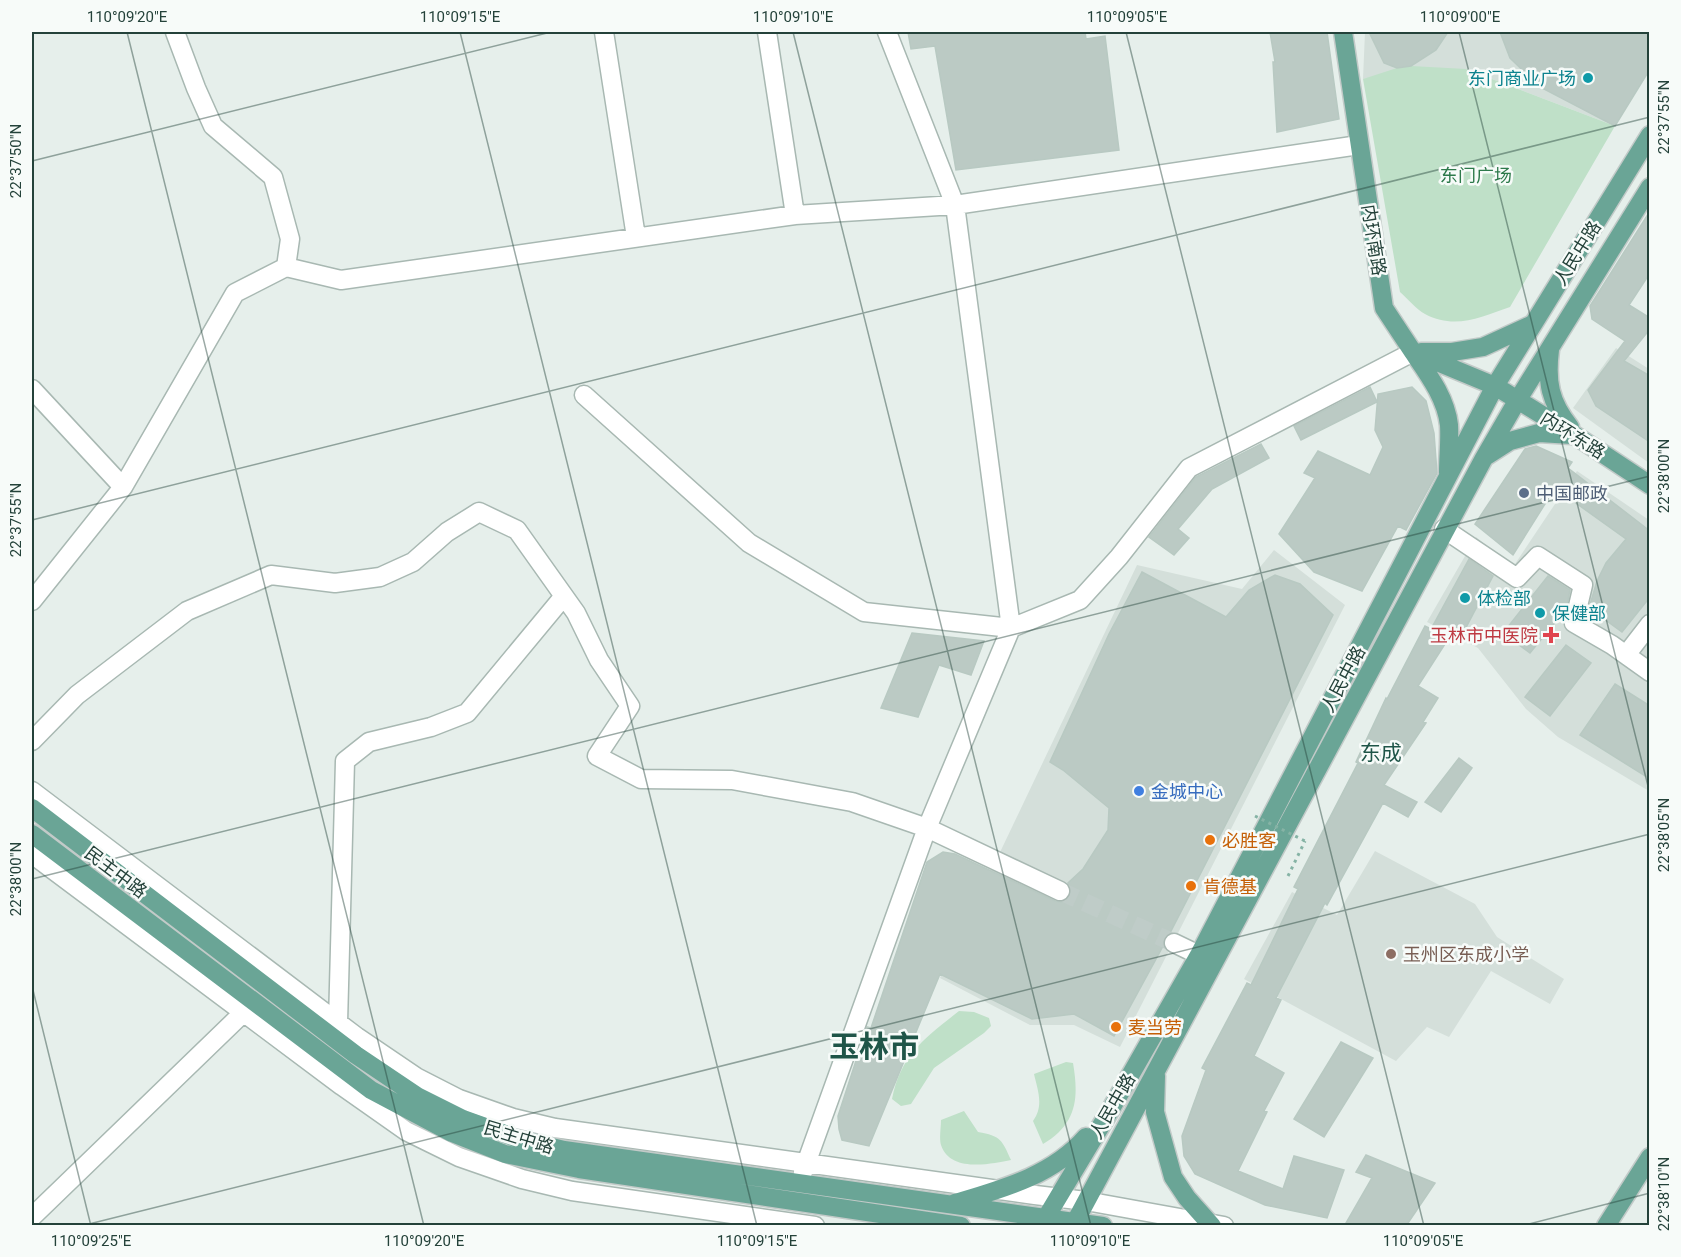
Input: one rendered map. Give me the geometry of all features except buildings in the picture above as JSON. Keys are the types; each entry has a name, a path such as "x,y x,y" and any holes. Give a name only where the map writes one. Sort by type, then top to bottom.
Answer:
{"main road":[{"name":"内环南路","path":"1343,32 1384,308 1430,375 1442,398 1449,424 1447,479"},
{"name":"人民中路","path":"1043,1222 1199,955 1495,386 1650,135"},
{"name":"人民中路","path":"1074,1223 1444,529 1517,401 1650,188"},
{"path":"1413,352 1452,352 1483,347 1533,324"},
{"path":"1550,347 1549,386 1557,411 1576,436"},
{"path":"1413,352 1495,386"},
{"name":"内环东路","path":"1495,386 1650,485"},
{"path":"1484,458 1510,441 1539,433 1576,436"},
{"name":"民主中路","path":"32,808 356,1055 417,1096 462,1119 519,1139 564,1150 950,1204 1043,1222 1103,1226"},
{"name":"民主中路","path":"32,834 371,1090 452,1133 505,1154 579,1169 954,1225"},
{"path":"1156,1072 1155,1112 1173,1177 1187,1198 1215,1224"},
{"path":"950,1204 1015,1185 1056,1164 1077,1148 1111,1109"},
{"path":"1606,1226 1650,1157"}],"street":[{"path":"175,32 213,126 273,177 290,238 286,267"},
{"path":"604,32 636,237"},
{"path":"767,32 795,215"},
{"path":"799,1183 927,828 1011,628 955,205 887,32"},
{"path":"32,601 123,487 235,293 286,267 341,280 795,215 955,205 1359,145"},
{"path":"584,395 749,543 864,612 1011,628 1080,600 1119,556 1189,468 1413,352"},
{"path":"32,389 123,487"},
{"path":"32,741 77,695 187,611 271,575 335,583 380,577 413,562 447,532 479,512 516,530 576,614 599,660 630,706 597,756 641,779 732,780 852,802 927,828 1060,891"},
{"path":"1444,529 1517,578 1538,556 1582,585 1574,623 1650,672"},
{"path":"338,1023 345,761 369,742 431,727 467,713 564,597"},
{"path":"1626,655 1650,624"},
{"path":"32,791 338,1023 416,1077 459,1099 513,1118 555,1128 1086,1201 1215,1224"},
{"path":"32,854 342,1086 406,1131 459,1157 522,1179 572,1191 815,1226"},
{"path":"1174,943 1199,955"},
{"path":"32,1217 243,1012"}],"path":[{"path":"1255,816 1305,842 1288,876"}],"shaded area":[{"path":"1365,32 1649,32 1649,69 1615,126 1466,69 1363,79"},
{"path":"1616,348 1649,369 1649,463 1573,408"},
{"name":"玉林市中医院","path":"1577,471 1649,520 1649,791 1558,737 1526,709 1478,648 1427,622 1476,537 1513,567"},
{"name":"金城中心","path":"1274,550 1345,605 1120,1047 1074,1025 1030,1025 940,978 1137,565 1242,589"},
{"name":"玉州区东成小学","path":"1375,851 1475,904 1497,937 1564,979 1550,1004 1491,971 1449,1037 1427,1027 1396,1061 1244,979 1292,892 1337,915"}],"green space":[{"name":"东门广场","path":"1411,66 1466,69 1615,126 1510,307 1478,318 1457,321 1436,319 1415,307 1400,292 1363,79"},
{"path":"959,1011 974,1012 989,1018 991,1026 934,1068 911,1104 901,1106 892,1099 901,1070 908,1058 925,1039"},
{"path":"1066,1062 1073,1063 1075,1076 1073,1109 1063,1128 1043,1144 1033,1121 1039,1104 1034,1074"},
{"path":"964,1111 978,1132 992,1135 1000,1140 1011,1160 972,1164 953,1160 946,1154 940,1142 941,1120"}],"tunnel":[{"path":"1060,891 1174,943"}],"place":[{"name":"东门商业广场","path":"1588,78"},
{"name":"中国邮政","path":"1524,493"},
{"name":"体检部","path":"1465,598"},
{"name":"保健部","path":"1540,613"},
{"name":"玉林市中医院","path":"1551,635"},
{"name":"金城中心","path":"1139,791"},
{"name":"必胜客","path":"1210,840"},
{"name":"肯德基","path":"1191,886"},
{"name":"玉州区东成小学","path":"1391,954"},
{"name":"麦当劳","path":"1116,1027"}],"district":[{"name":"东成","path":"1381,753"},
{"name":"玉林市","path":"874,1046"}]}
